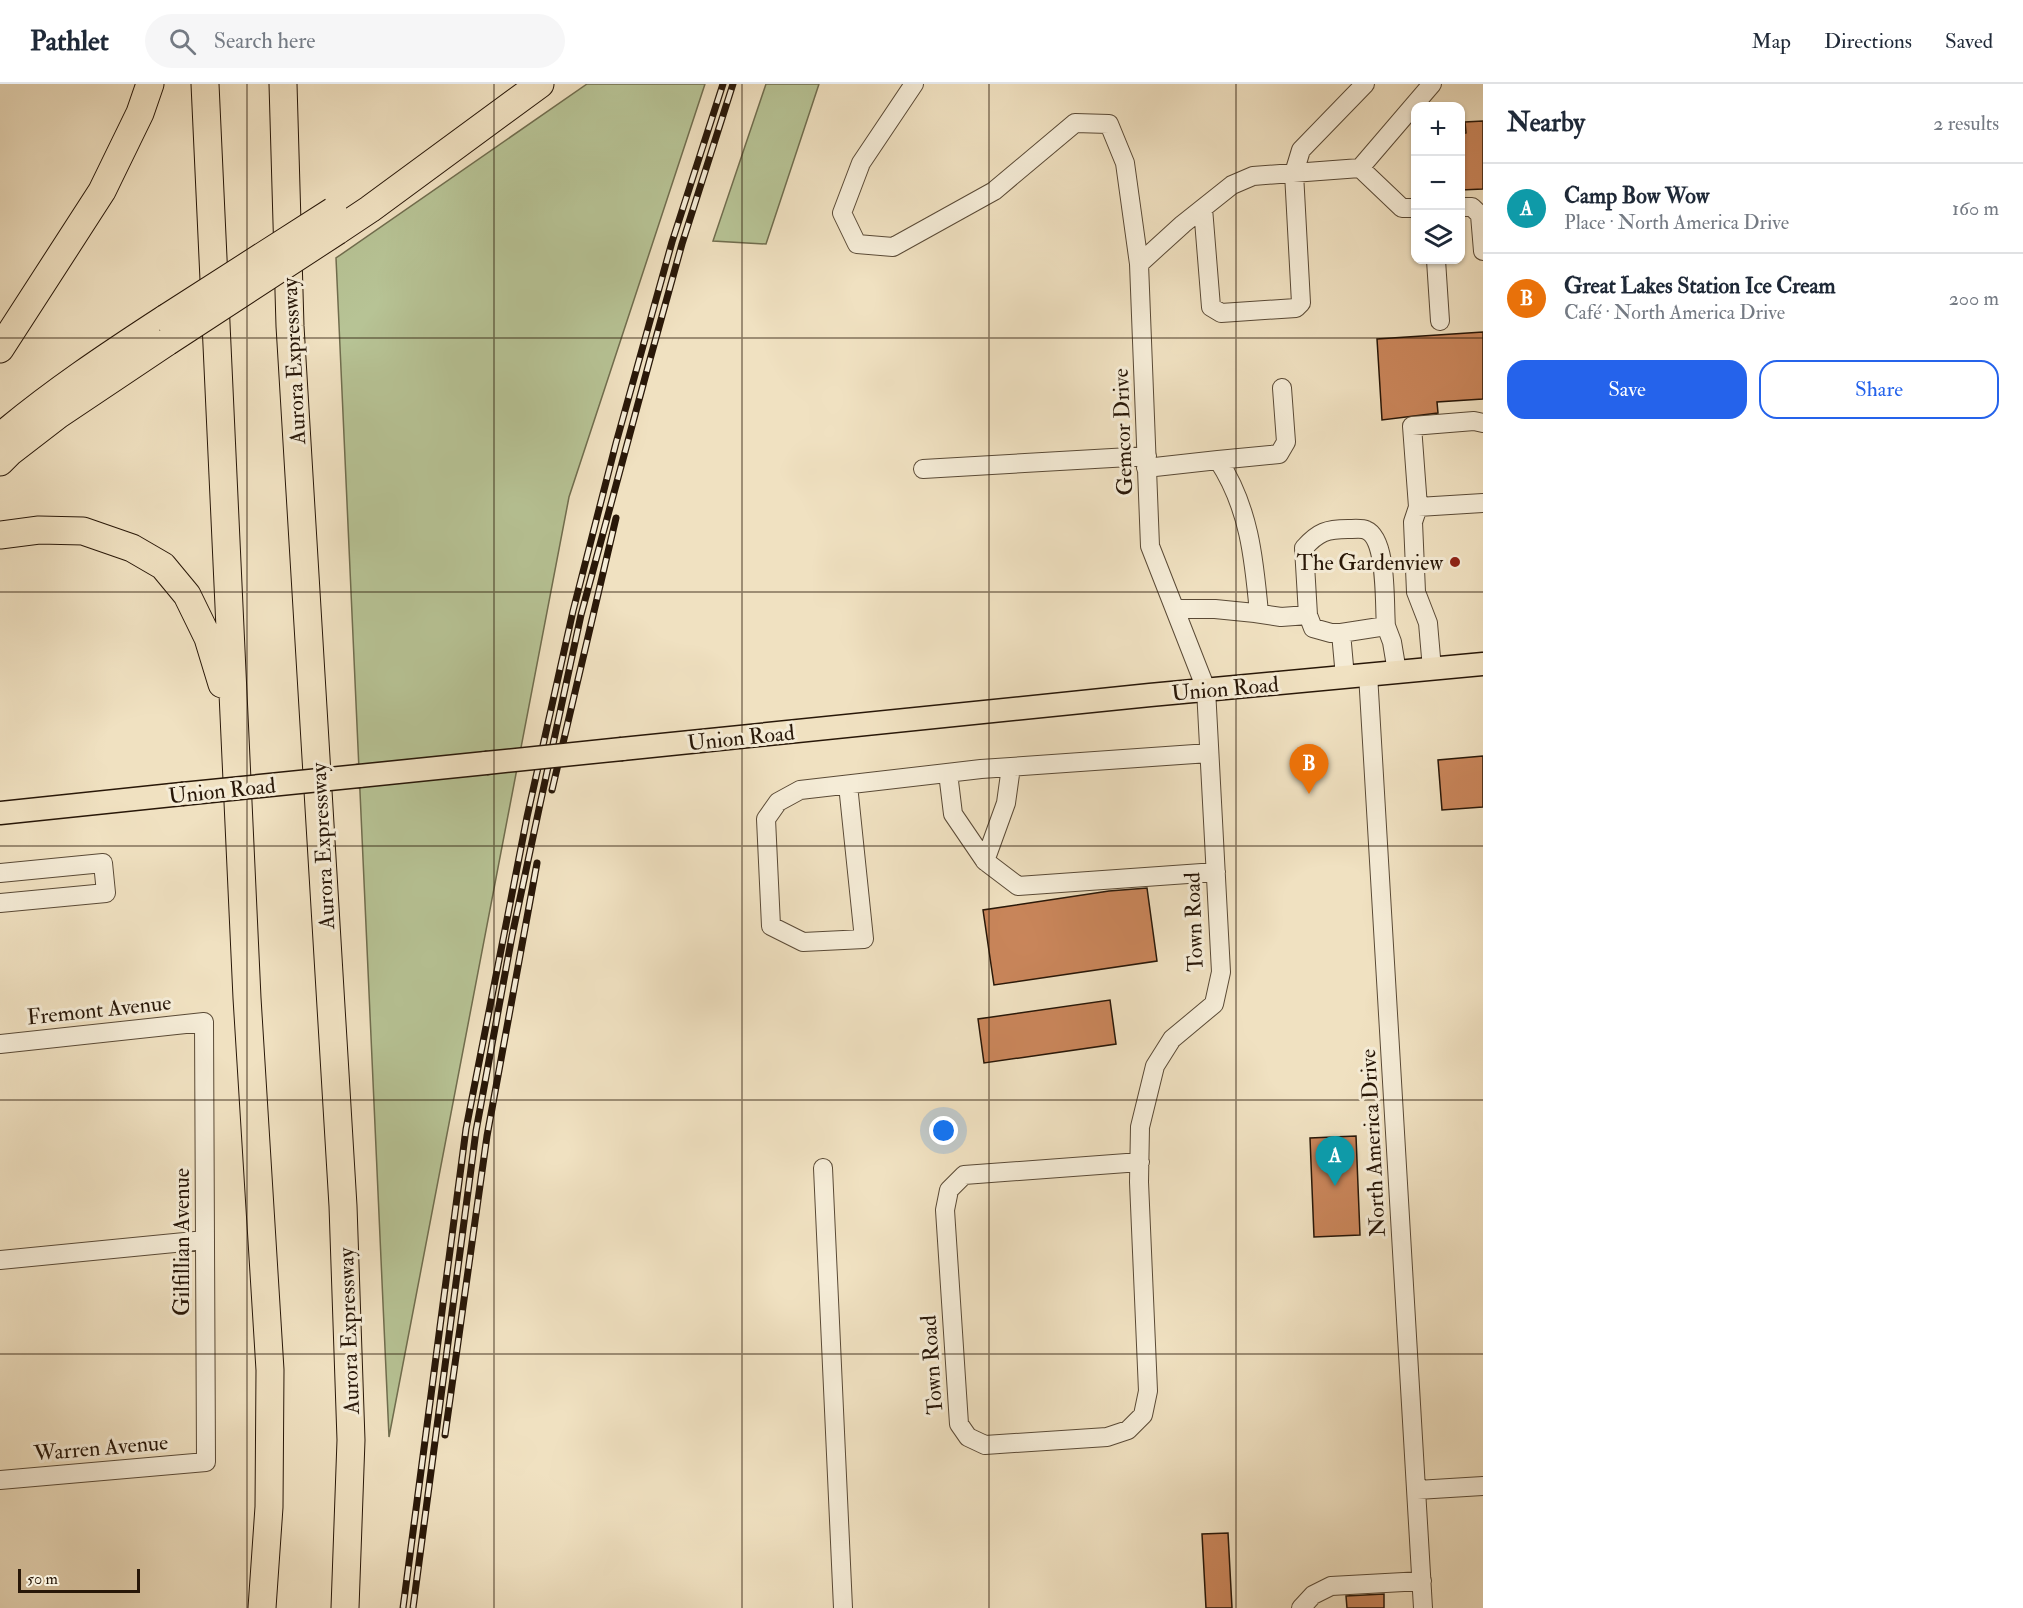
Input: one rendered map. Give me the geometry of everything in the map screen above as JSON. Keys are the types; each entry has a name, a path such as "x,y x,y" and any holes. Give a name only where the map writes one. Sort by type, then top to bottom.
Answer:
{"highway":[{"path":"0,349 102,191 140,113 150,84"},
{"path":"205,84 233,719 270,1370 269,1507 262,1608"},
{"name":"Aurora Expressway","path":"283,84 290,326 344,1206 351,1440 345,1608"},
{"path":"0,462 166,330 335,221 521,84"},
{"path":"335,221 370,209 540,84"},
{"path":"0,437 21,419 127,343 166,330"},
{"path":"0,535 39,530 83,531 132,548 163,566 188,595 207,638 233,719"}],"main road":[{"name":"Union Road","path":"0,813 1206,689 1483,664"}],"street":[{"name":"Gemcor Drive","path":"914,84 861,163 842,213 857,244 893,247 994,191 1075,123 1108,124 1125,163 1139,264 1150,546 1206,689"},
{"path":"1203,208 1210,307 1221,313 1296,308 1301,303 1294,173 1301,150 1365,84"},
{"path":"1139,264 1232,185 1253,176 1360,168 1432,84"},
{"path":"1360,168 1402,208 1411,208"},
{"path":"1465,207 1472,207 1480,215 1483,250"},
{"path":"1436,264 1440,321"},
{"path":"922,469 1218,460 1279,454 1286,442 1282,388"},
{"path":"1432,669 1428,623 1416,592 1413,522 1418,507 1412,426 1474,421 1483,423"},
{"path":"1218,460 1232,481 1252,547 1259,613"},
{"path":"1418,507 1483,503"},
{"path":"1386,626 1341,633 1313,628 1308,615 1304,548 1314,537 1330,529 1366,529 1375,536 1381,550 1386,626 1392,642 1396,672"},
{"path":"1175,609 1215,609 1281,617 1308,615"},
{"path":"1341,633 1344,676"},
{"name":"North America Drive","path":"1368,674 1424,1608"},
{"name":"Town Road","path":"1140,1162 964,1175 949,1190 945,1210 959,1424 968,1437 985,1445 1107,1437 1128,1430 1143,1415 1148,1391 1140,1126 1155,1066 1172,1039 1214,1004 1221,972 1206,689"},
{"path":"848,784 864,939 803,942 771,926 766,819 778,802 800,790 848,784 948,773 1011,767 1209,753"},
{"path":"985,861 1006,802 1011,767"},
{"path":"948,773 953,814 985,861 1018,885 1216,872"},
{"path":"0,873 104,864 106,893 0,903"},
{"name":"Fremont Avenue","path":"0,1044 204,1022"},
{"name":"Gilfillian Avenue","path":"204,1022 206,1462"},
{"path":"823,1168 843,1608"},
{"path":"0,1260 205,1240"},
{"name":"Warren Avenue","path":"0,1480 206,1462"},
{"path":"1417,1490 1483,1485"},
{"path":"1301,1608 1313,1595 1330,1586 1422,1581"}],"green space":[{"path":"587,84 705,84 569,497 389,1437 336,258"},
{"path":"766,84 819,84 766,244 713,241"}],"building":[{"path":"1483,121 1483,189 1465,190 1465,122"},
{"path":"1483,332 1483,399 1437,402 1438,413 1382,420 1377,339"},
{"path":"1483,756 1483,807 1442,810 1438,760"},
{"path":"1147,888 1157,961 994,985 983,910 1109,891"},
{"path":"1110,1000 1116,1044 984,1063 978,1019"},
{"path":"1356,1136 1360,1235 1314,1237 1310,1138"},
{"path":"1228,1533 1232,1608 1206,1608 1202,1534"},
{"path":"1384,1594 1384,1608 1347,1608 1346,1596"}],"railway":[{"path":"403,1608 466,1129 527,817 573,611 616,443 672,242 723,84"},
{"path":"413,1608 476,1131 512,936 581,615 682,244 733,84"},
{"path":"552,790 616,518"},
{"path":"445,1435 487,1136 537,863"}],"place":[{"name":"The Gardenview","path":"1455,562"},
{"name":"Great Lakes Station Ice Cream","path":"1309,794"},
{"name":"Camp Bow Wow","path":"1335,1186"}]}
